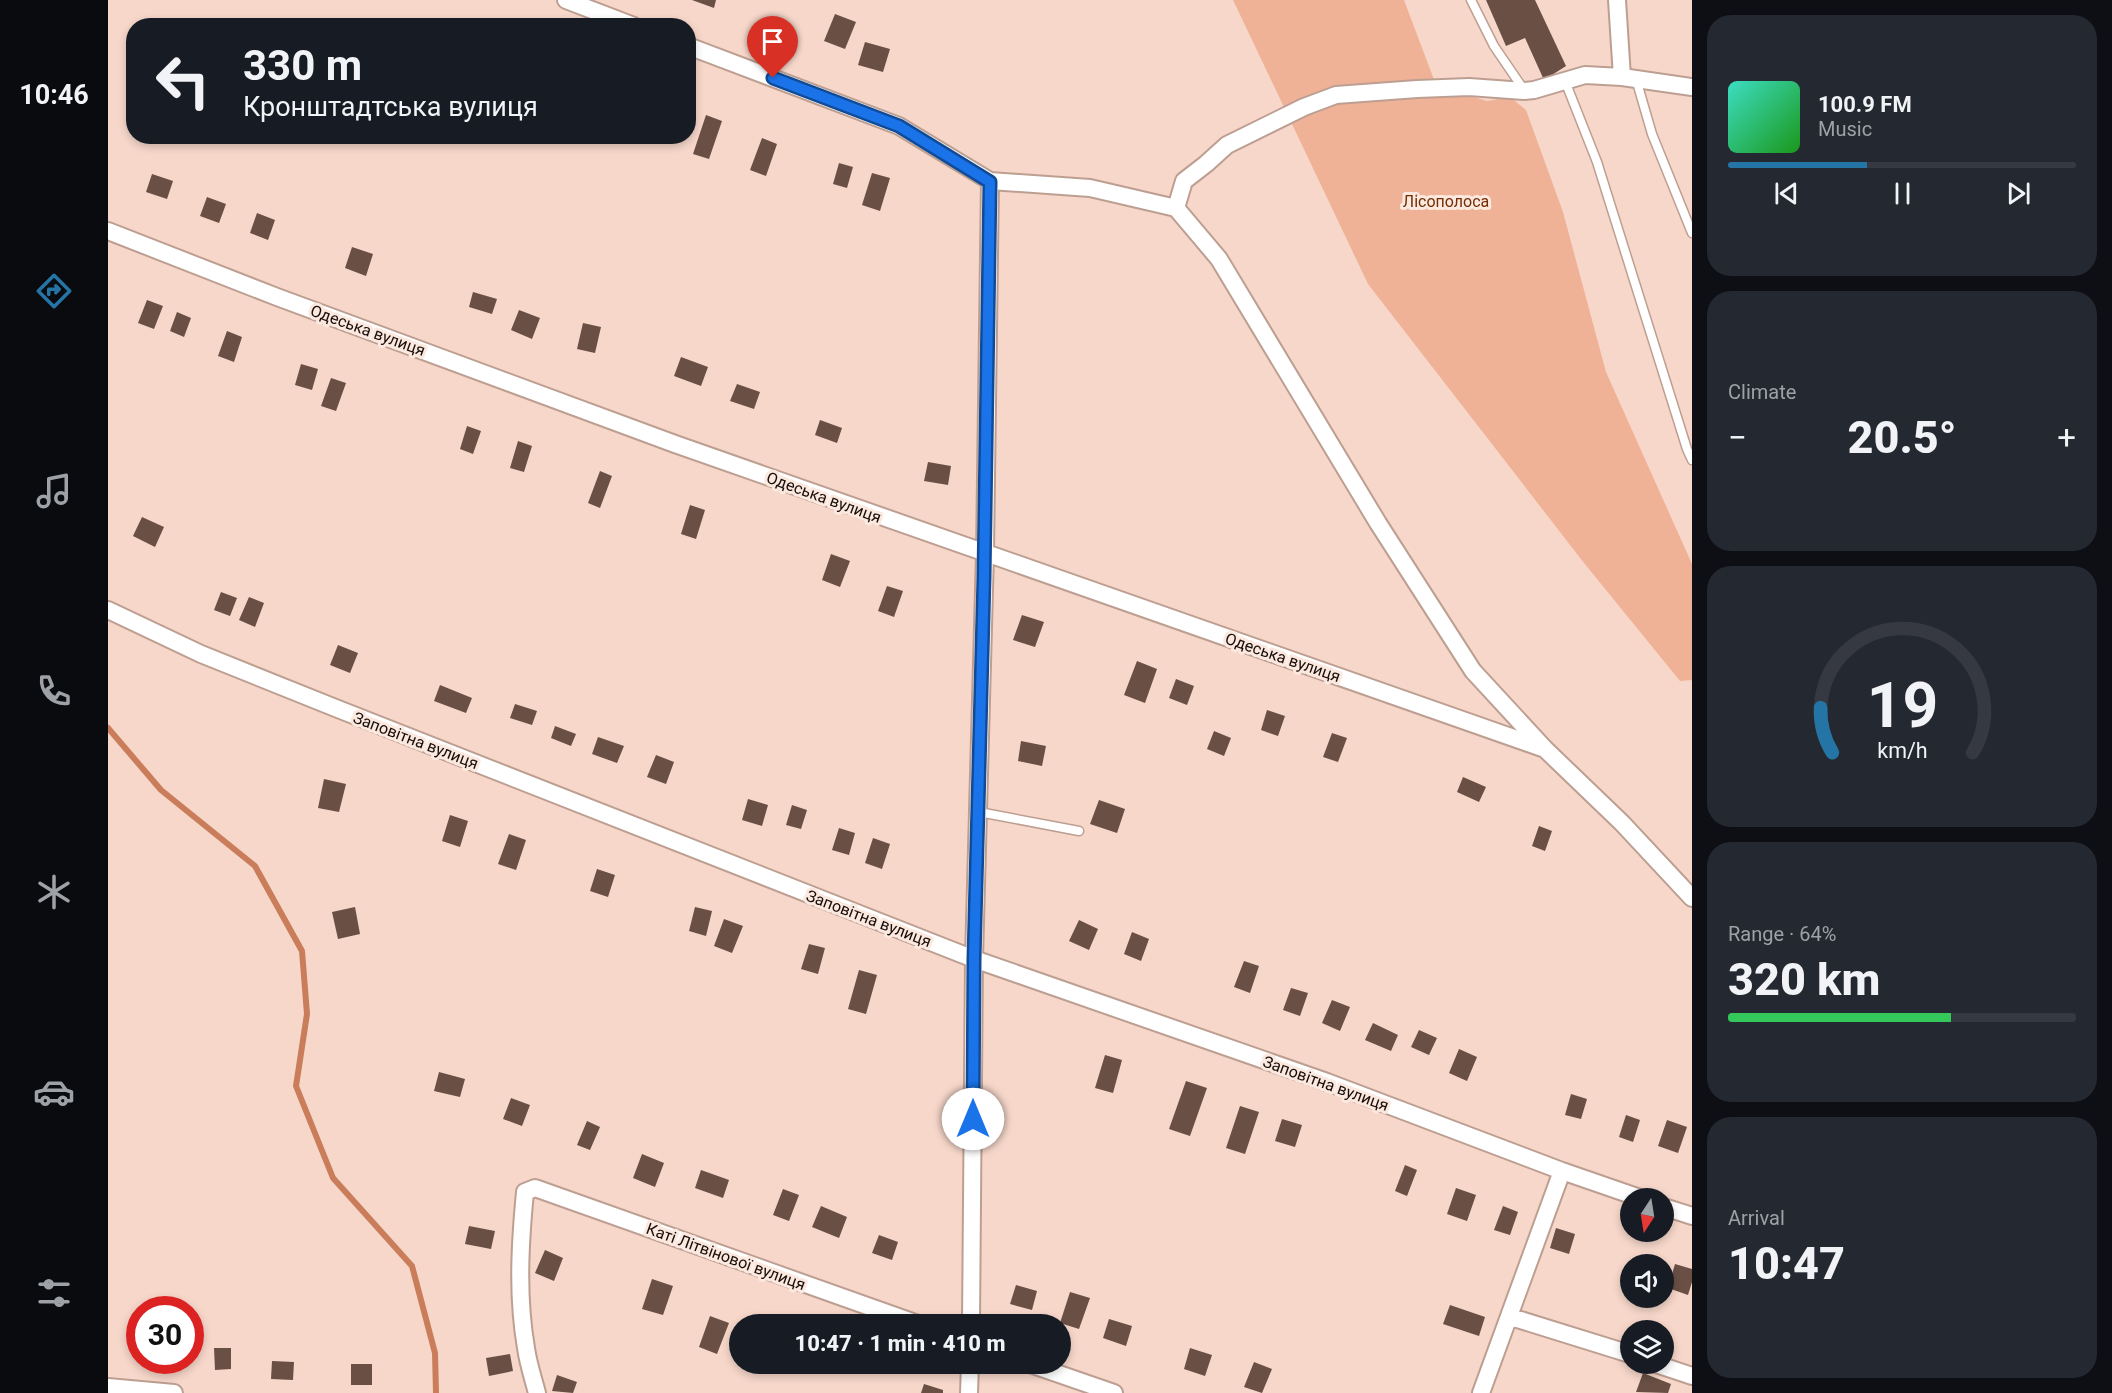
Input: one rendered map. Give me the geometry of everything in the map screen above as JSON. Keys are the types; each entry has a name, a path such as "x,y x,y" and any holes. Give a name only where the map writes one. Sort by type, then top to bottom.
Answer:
{"street":[{"path":"566,0 613,18"},
{"path":"1617,0 1629,78"},
{"path":"696,49 899,126 990,182 1090,188 1176,208 1219,259 1378,523 1473,670 1545,749 1622,823 1692,898"},
{"path":"1176,208 1184,181 1227,145 1304,107 1336,95 1469,87 1524,91 1585,75 1629,78 1692,87"},
{"path":"971,1314 974,959 985,553 990,182"},
{"name":"Одеська вулиця","path":"108,231 288,301 664,440 1545,749"},
{"name":"Заповітна вулиця","path":"108,610 201,654 306,697 974,959 1327,1082 1620,1191"},
{"path":"1481,1393 1511,1317 1562,1171"},
{"name":"Каті Літвінової вулиця","path":"537,1393 526,1350 520,1305 520,1247 525,1192 535,1188 890,1314"},
{"path":"1674,1210 1692,1216"},
{"path":"1511,1317 1620,1351"},
{"path":"1674,1370 1692,1376"},
{"path":"969,1393 970,1374"},
{"path":"1059,1374 1114,1393"},
{"path":"108,1388 174,1393"}],"lane":[{"path":"1470,0 1494,46 1524,91"},
{"path":"1629,78 1692,233"},
{"path":"1565,81 1598,162 1686,449 1692,460"},
{"path":"979,812 1079,831"}],"green space":[{"name":"Лісополоса","path":"1233,0 1404,0 1436,85 1487,101 1510,97 1526,110 1563,212 1606,372 1692,564 1692,680 1680,681 1584,563 1368,284"}],"building":[{"path":"692,0 716,0 714,8"},
{"path":"1486,0 1535,0 1566,66 1544,80 1525,38 1506,46"},
{"path":"835,14 856,22 845,49 824,41"},
{"path":"865,42 890,49 883,72 858,65"},
{"path":"706,115 722,121 709,159 693,154"},
{"path":"762,138 777,144 766,176 750,170"},
{"path":"839,163 853,167 847,188 833,184"},
{"path":"872,173 890,178 880,211 862,205"},
{"path":"152,174 173,181 167,199 146,192"},
{"path":"207,197 226,204 219,223 200,216"},
{"path":"257,213 275,220 268,240 250,233"},
{"path":"352,247 373,254 366,276 345,268"},
{"path":"473,292 497,299 492,314 469,307"},
{"path":"147,300 163,306 154,329 138,323"},
{"path":"519,310 540,318 532,339 511,330"},
{"path":"177,312 191,318 184,337 170,331"},
{"path":"583,323 601,327 595,353 577,349"},
{"path":"227,331 242,337 234,362 218,356"},
{"path":"681,357 708,367 701,386 674,376"},
{"path":"301,364 318,369 312,390 295,385"},
{"path":"331,378 346,383 336,411 321,406"},
{"path":"737,384 760,392 754,409 730,401"},
{"path":"820,420 842,428 837,443 815,435"},
{"path":"467,426 481,431 473,454 460,449"},
{"path":"518,441 532,446 524,472 510,468"},
{"path":"928,462 951,466 948,485 924,481"},
{"path":"600,471 612,476 600,508 588,503"},
{"path":"690,505 705,510 696,539 681,534"},
{"path":"142,517 164,527 155,547 133,536"},
{"path":"831,554 850,561 840,587 822,580"},
{"path":"887,586 903,591 894,617 878,611"},
{"path":"221,592 237,598 230,616 214,610"},
{"path":"249,597 264,603 255,627 239,620"},
{"path":"1022,615 1044,622 1035,647 1013,640"},
{"path":"338,645 358,653 350,673 330,665"},
{"path":"1137,661 1157,669 1145,703 1124,695"},
{"path":"1176,679 1194,686 1187,705 1169,698"},
{"path":"440,685 472,698 466,713 434,701"},
{"path":"515,704 537,711 532,725 510,718"},
{"path":"1267,710 1285,716 1278,736 1261,730"},
{"path":"555,726 576,734 571,746 551,738"},
{"path":"1214,731 1231,738 1224,756 1207,749"},
{"path":"1332,733 1347,738 1338,762 1323,757"},
{"path":"598,737 624,746 617,763 592,754"},
{"path":"1021,741 1046,746 1042,766 1018,761"},
{"path":"656,755 674,762 666,784 647,777"},
{"path":"1463,777 1486,787 1479,802 1457,792"},
{"path":"324,779 346,784 339,812 318,808"},
{"path":"748,799 768,805 762,826 742,820"},
{"path":"1099,800 1125,809 1117,833 1090,824"},
{"path":"792,805 807,810 801,829 786,825"},
{"path":"450,815 468,821 460,847 442,841"},
{"path":"1539,826 1552,831 1545,851 1532,846"},
{"path":"839,828 855,833 849,855 832,850"},
{"path":"509,834 526,840 516,870 498,864"},
{"path":"873,838 890,844 882,869 865,863"},
{"path":"597,869 615,875 608,897 590,891"},
{"path":"355,907 360,934 338,939 332,912"},
{"path":"695,907 712,911 706,936 689,931"},
{"path":"724,919 743,926 732,953 714,946"},
{"path":"1079,920 1098,929 1089,950 1069,941"},
{"path":"1132,932 1149,939 1141,961 1124,954"},
{"path":"809,944 825,948 818,974 801,969"},
{"path":"1244,961 1259,966 1250,993 1234,987"},
{"path":"859,970 877,975 866,1014 848,1009"},
{"path":"1291,988 1308,993 1300,1016 1283,1010"},
{"path":"1332,1000 1350,1007 1340,1031 1322,1023"},
{"path":"1373,1023 1398,1035 1391,1051 1365,1040"},
{"path":"1419,1030 1437,1038 1429,1055 1411,1047"},
{"path":"1459,1049 1477,1057 1467,1081 1449,1073"},
{"path":"1105,1055 1122,1060 1113,1093 1095,1088"},
{"path":"439,1072 465,1079 460,1097 434,1091"},
{"path":"1186,1081 1207,1088 1190,1136 1169,1129"},
{"path":"1571,1094 1587,1099 1581,1119 1565,1115"},
{"path":"511,1098 530,1105 522,1126 503,1119"},
{"path":"1240,1106 1259,1112 1245,1154 1226,1148"},
{"path":"1626,1115 1640,1120 1633,1142 1619,1137"},
{"path":"1282,1119 1302,1125 1295,1147 1275,1141"},
{"path":"1667,1120 1687,1127 1678,1153 1658,1146"},
{"path":"587,1121 600,1127 590,1150 577,1145"},
{"path":"642,1154 664,1163 655,1187 633,1178"},
{"path":"1405,1165 1417,1170 1407,1196 1395,1191"},
{"path":"701,1170 729,1180 723,1198 695,1188"},
{"path":"1456,1188 1476,1195 1467,1221 1447,1214"},
{"path":"783,1189 799,1195 789,1221 773,1215"},
{"path":"821,1206 847,1217 839,1238 812,1227"},
{"path":"1503,1206 1518,1212 1510,1235 1494,1230"},
{"path":"469,1226 495,1231 491,1249 465,1244"},
{"path":"1556,1228 1575,1234 1569,1254 1550,1248"},
{"path":"879,1235 898,1242 892,1260 872,1253"},
{"path":"545,1250 563,1258 554,1281 535,1273"},
{"path":"1675,1264 1692,1269 1692,1282 1688,1295 1674,1290"},
{"path":"652,1279 673,1286 663,1315 642,1309"},
{"path":"1016,1285 1037,1291 1032,1310 1010,1304"},
{"path":"1070,1292 1090,1298 1079,1329 1071,1326 1071,1314 1063,1314"},
{"path":"1450,1305 1485,1317 1479,1336 1443,1324"},
{"path":"710,1316 729,1323 717,1354 699,1347"},
{"path":"1109,1319 1132,1326 1126,1346 1103,1338"},
{"path":"214,1348 231,1348 231,1369 215,1370"},
{"path":"1190,1348 1212,1355 1205,1376 1184,1369"},
{"path":"510,1354 513,1371 489,1376 486,1358"},
{"path":"272,1361 294,1362 293,1380 271,1379"},
{"path":"1254,1362 1272,1369 1262,1393 1244,1387"},
{"path":"351,1364 372,1364 372,1385 351,1385"},
{"path":"1643,1374 1671,1384 1668,1393 1636,1392"},
{"path":"557,1375 577,1382 573,1393 552,1391"},
{"path":"924,1384 943,1390 943,1393 921,1393"}],"waterway":[{"path":"108,728 161,790 255,866 302,951 307,1014 296,1086 333,1178 412,1266 435,1353 436,1393"}],"route":[{"path":"773,78 899,126 990,182 984,577 974,959 973,1119"}]}
